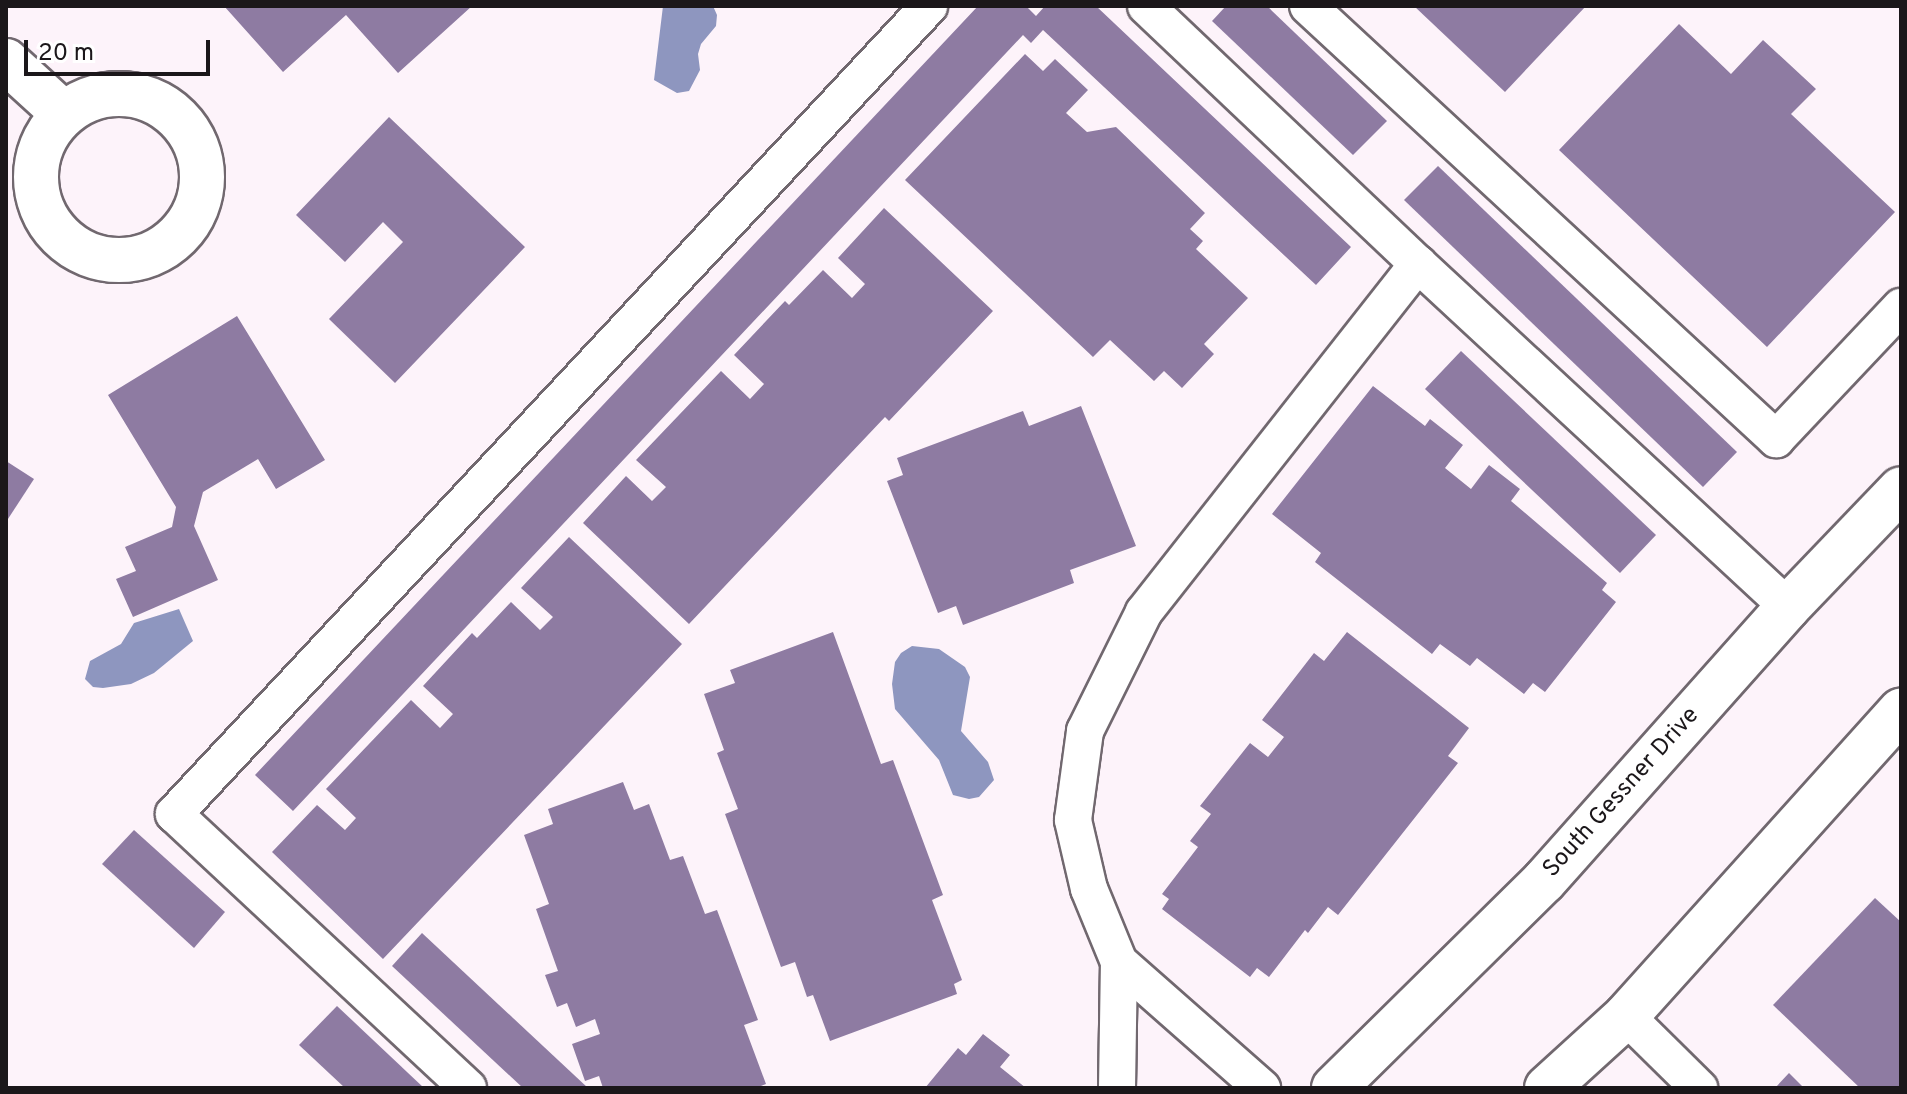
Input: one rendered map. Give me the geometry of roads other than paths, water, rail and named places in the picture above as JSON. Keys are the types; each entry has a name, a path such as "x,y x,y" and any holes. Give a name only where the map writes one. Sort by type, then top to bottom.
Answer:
{"main road":[{"path":"6,61 64,114"},
{"name":"South Gessner Drive","path":"1334,1088 1544,881 1788,607 1892,516"},
{"path":"1547,1088 1626,1016 1901,711"}],"lane":[{"path":"468,1088 174,814 929,6"},
{"path":"1146,6 1418,264 1788,607"},
{"path":"1308,6 1776,439 1901,307"},
{"path":"1117,1088 1119,962 1089,889 1073,820 1085,731 1144,612 1418,264"},
{"path":"1119,962 1262,1088"},
{"path":"1626,1016 1699,1088"}],"water":[{"path":"663,6 713,6 717,15 716,26 701,44 698,54 700,70 689,91 677,93 654,80"},
{"path":"179,609 193,641 154,673 131,684 103,688 93,687 85,679 90,661 121,644 134,623"},
{"path":"912,646 939,649 965,667 970,677 961,731 988,762 994,780 979,797 969,799 953,795 939,760 895,709 892,684 895,662 901,653"}]}
